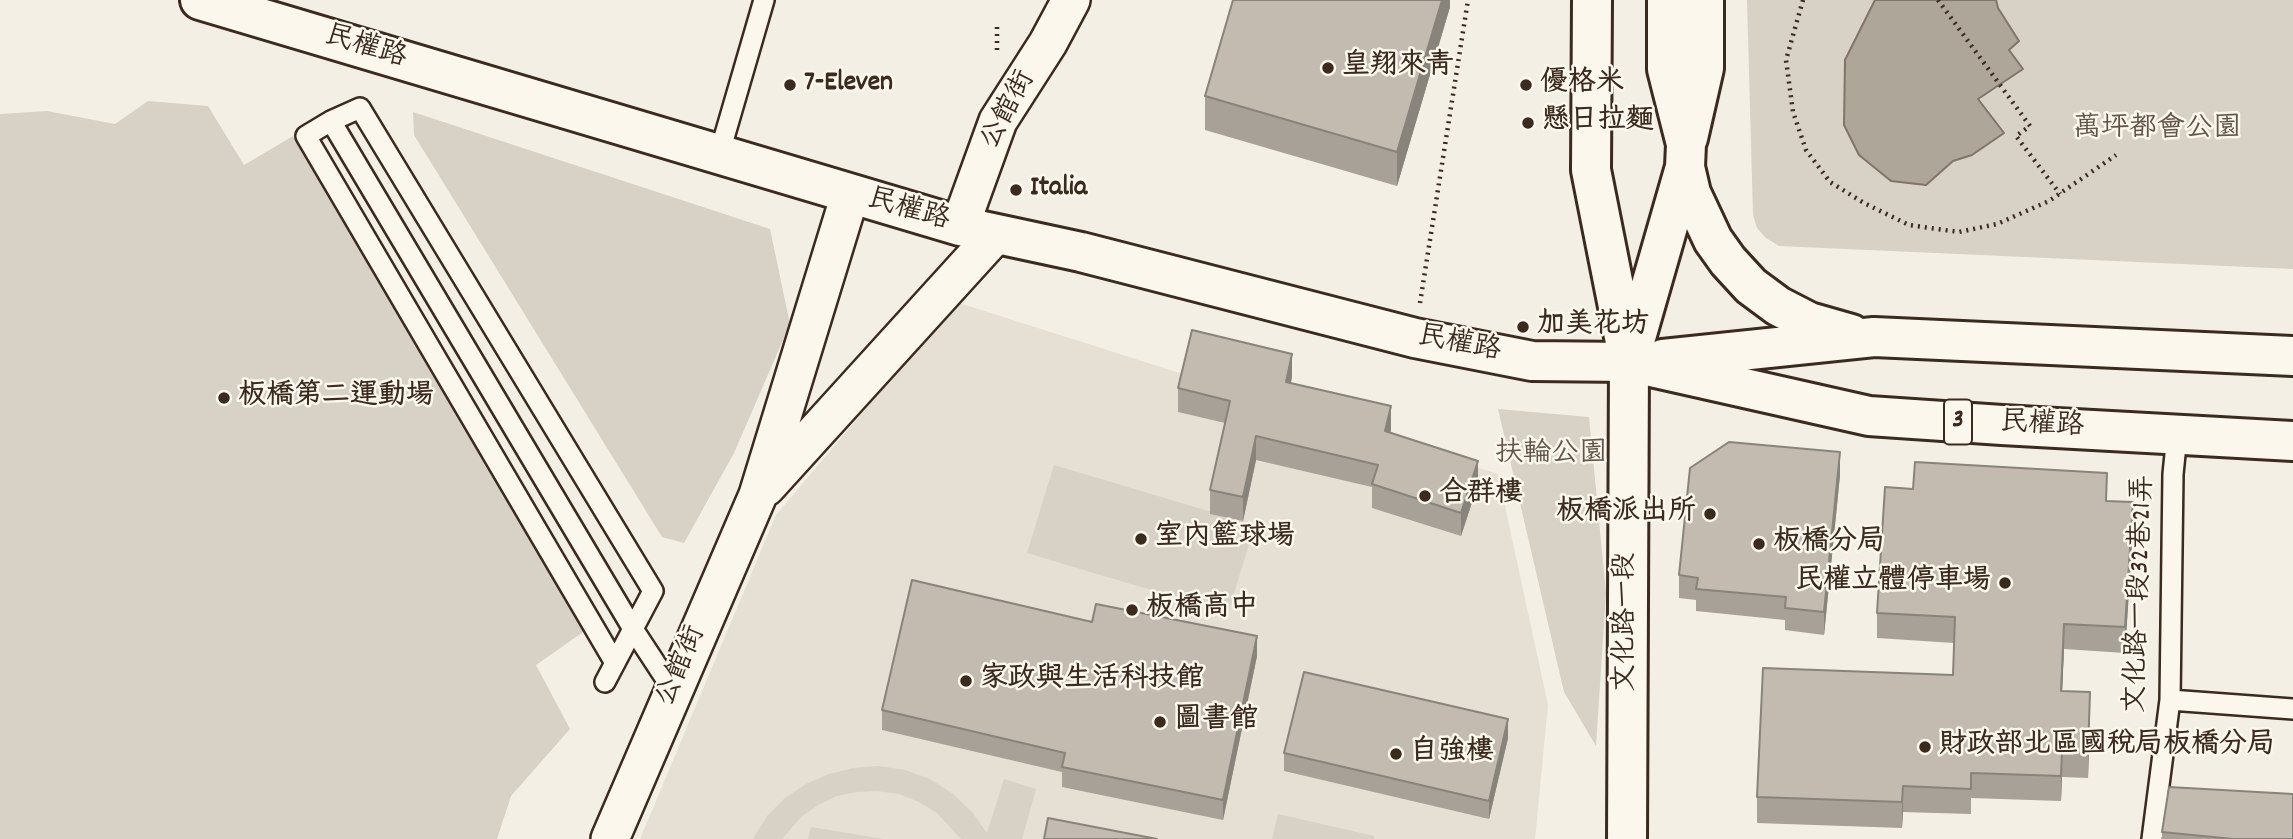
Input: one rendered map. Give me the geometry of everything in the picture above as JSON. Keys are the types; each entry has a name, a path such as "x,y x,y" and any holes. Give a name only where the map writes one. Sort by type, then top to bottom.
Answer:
{"main road":[{"name":"民權路","path":"200,0 978,231 1082,252 1415,338 1532,361 1629,362 1874,337 2293,356"},
{"name":"文化路一段","path":"1592,0 1591,170 1629,362 1627,839"},
{"path":"1667,0 1667,69 1686,156 1691,193 1713,240 1751,286 1778,306 1809,322 1841,332 1874,337"},
{"name":"文化路一段","path":"1629,362 1686,156 1704,68 1704,0"},
{"name":"民權路","path":"1629,362 1869,416 2293,441"}],"street":[{"name":"公館街","path":"978,231 998,121 1072,0"},
{"path":"758,495 850,195"},
{"path":"758,495 978,231"},
{"name":"公館街","path":"610,839 758,495"}],"lane":[{"path":"719,155 764,0"},
{"path":"605,682 653,591 360,108 331,121 306,135 615,663"},
{"path":"331,121 633,629 673,690"},
{"name":"文化路一段32巷21弄","path":"2152,839 2170,700 2177,435"},
{"path":"2170,700 2293,709"}],"path":[{"path":"1415,338 1468,0"},
{"path":"1804,0 1786,60 1793,112 1806,150 1830,182 1864,203 1909,225 1959,232 1997,225 2049,201 2116,155"},
{"path":"1938,0 2030,126 2016,136 2060,194"}],"shaded area":[{"path":"1875,0 1996,0 1998,8 2019,41 2009,50 2023,69 1978,99 2004,133 1972,155 1953,161 1926,185 1891,181 1859,155 1844,125 1845,60"},
{"name":"板橋高中","path":"956,302 1498,474 1548,705 1535,839 640,839 776,515"}],"green space":[{"name":"萬坪都會公園","path":"1747,0 2293,0 2293,269 1779,246 1757,228 1753,215"},
{"name":"板橋第二運動場","path":"148,101 208,106 244,165 293,136 586,630 536,665 570,729 511,796 497,839 0,839 0,114 47,111 115,124"},
{"path":"413,112 770,229 790,324 734,453 684,543 662,537 414,135"},
{"name":"扶輪公園","path":"1498,409 1589,417 1606,593 1596,746 1564,692"},
{"name":"室內籃球場","path":"1054,465 1255,525 1228,613 1027,553"},
{"path":"879,766 905,770 930,779 953,794 972,812 987,833 1004,779 1036,789 1022,839 961,839 937,813 919,802 899,794 877,791 837,796 818,805 801,817 782,839 753,839 767,816 785,798 806,784 853,768"},
{"path":"1278,814 1374,836 1374,839 1272,839"},
{"path":"811,827 884,839 808,839"}],"building":[{"name":"皇翔來青","path":"1233,0 1442,0 1397,152 1205,96"},
{"path":"1192,330 1292,354 1286,382 1391,406 1385,431 1478,461 1461,513 1372,484 1378,465 1256,436 1243,497 1210,490 1230,401 1178,388"},
{"name":"板橋分局","path":"1729,442 1840,452 1824,612 1785,608 1786,597 1696,589 1698,578 1679,575 1690,468"},
{"path":"1915,462 2107,473 2106,501 2133,502 2125,627 2064,624 2061,691 2090,692 2088,752 2062,751 2061,776 1971,773 1971,789 1903,786 1902,802 1757,797 1763,668 1953,675 1955,617 1877,613 1885,487 1913,489"},
{"path":"912,580 1092,622 1096,604 1257,636 1223,800 1062,767 1065,753 882,710"},
{"name":"自強樓","path":"1304,672 1508,719 1489,801 1284,753"},
{"path":"2169,787 2293,794 2293,839 2233,839 2162,832"},
{"path":"1048,818 1157,839 1044,839"}],"place":[{"name":"皇翔來青","path":"1328,68"},
{"name":"7-Eleven","path":"790,85"},
{"name":"優格米","path":"1526,85"},
{"name":"懸日拉麵","path":"1528,123"},
{"name":"Italia","path":"1016,190"},
{"name":"加美花坊","path":"1523,327"},
{"name":"板橋第二運動場","path":"224,398"},
{"name":"合群樓","path":"1425,496"},
{"name":"板橋派出所","path":"1710,514"},
{"name":"室內籃球場","path":"1141,539"},
{"name":"板橋分局","path":"1759,544"},
{"name":"民權立體停車場","path":"2005,583"},
{"name":"板橋高中","path":"1132,610"},
{"name":"家政與生活科技館","path":"966,681"},
{"name":"圖書館","path":"1160,722"},
{"name":"財政部北區國稅局板橋分局","path":"1925,747"},
{"name":"自強樓","path":"1396,754"}]}
